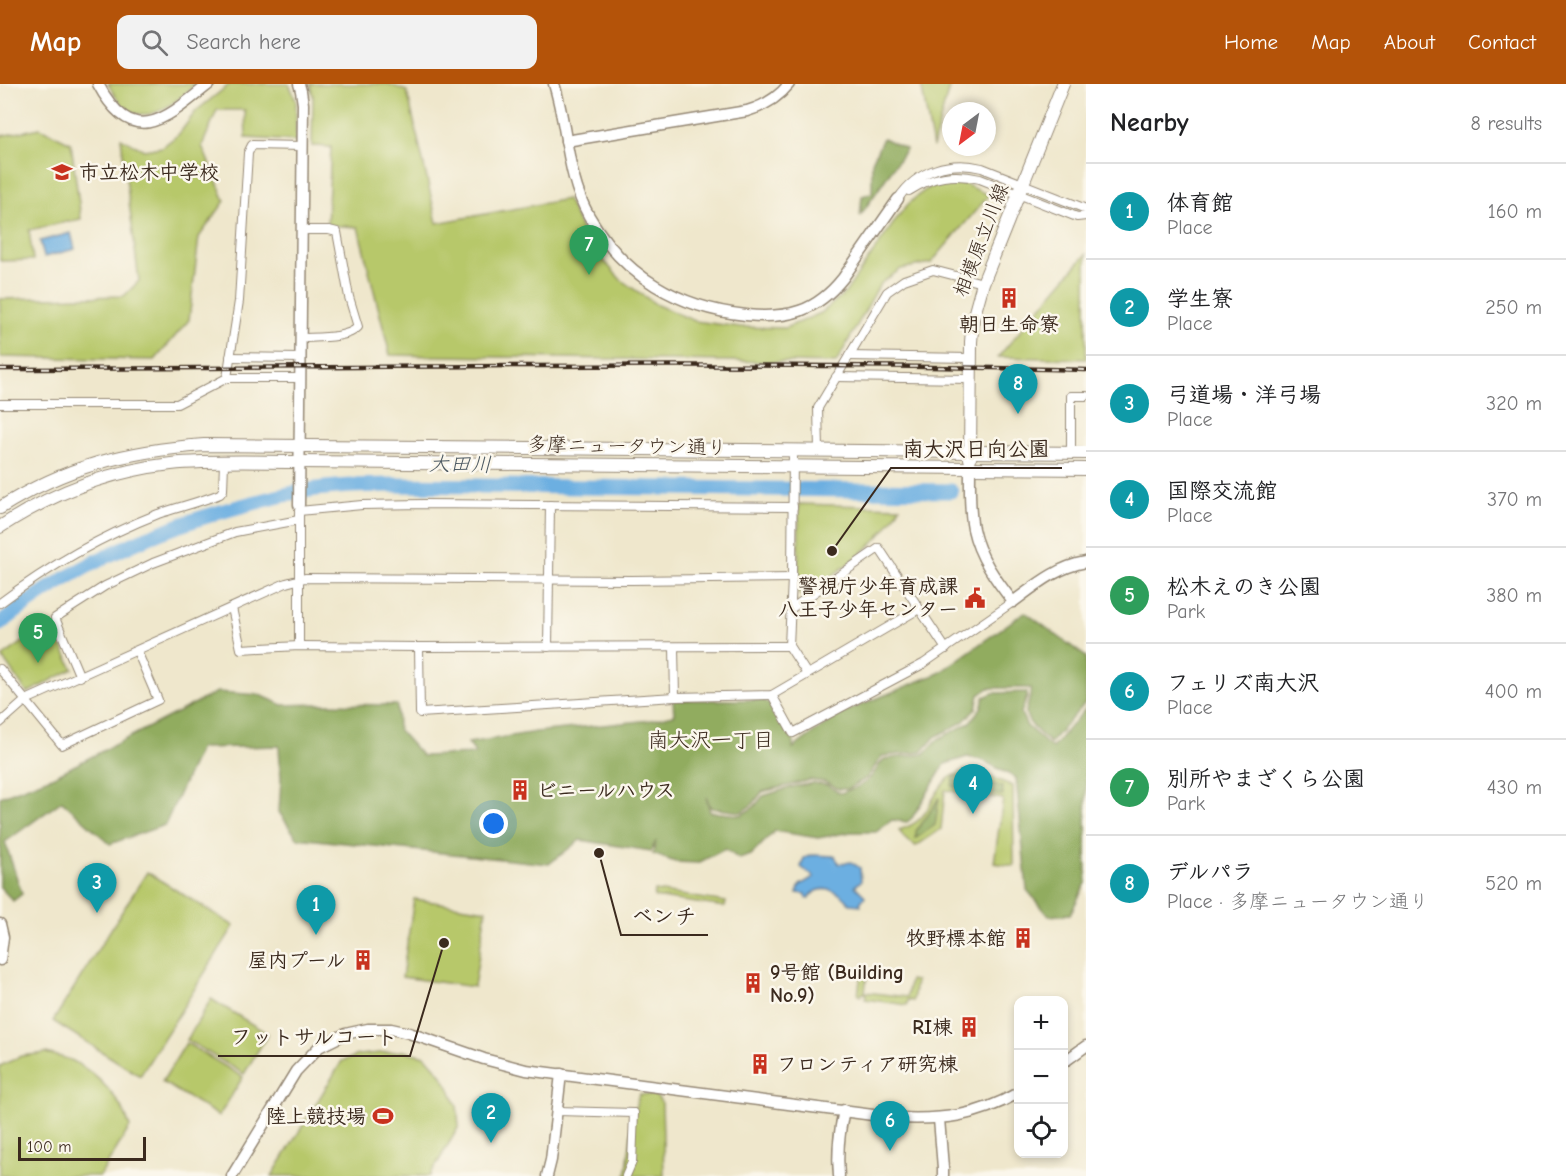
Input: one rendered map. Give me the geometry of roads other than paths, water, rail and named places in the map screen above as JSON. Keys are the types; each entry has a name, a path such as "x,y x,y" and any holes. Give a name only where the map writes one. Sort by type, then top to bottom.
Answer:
{"main road":[{"name":"相模原立川線","path":"970,468 970,358 973,319 982,283 1063,84"},
{"name":"多摩ニュータウン通り","path":"0,508 28,491 90,465 124,455 158,449 204,445 1086,453"},
{"name":"多摩ニュータウン通り","path":"0,527 37,504 77,486 136,470 171,464 300,462 1086,469"}],"street":[{"path":"98,84 108,101 120,114 135,121 150,122 174,112 209,84"},
{"path":"298,84 303,104 299,646"},
{"path":"554,84 572,172 585,208 599,231 616,253 639,274 662,290 693,304 721,312 778,316 803,310 816,304 834,290 911,182 924,174 946,166 972,165 982,168 1077,217 1086,216"},
{"path":"566,141 747,111 769,102 789,84"},
{"path":"227,378 239,301 249,148 252,145 303,146"},
{"path":"1021,189 1086,209"},
{"path":"301,338 331,337 352,332 358,327 349,297 337,232 302,230"},
{"path":"819,450 818,408 887,292 904,280 933,270 982,283"},
{"path":"849,356 970,358"},
{"path":"230,357 300,358"},
{"path":"836,376 970,379"},
{"path":"0,405 177,404 227,378 300,378"},
{"path":"1071,453 1071,396 1086,396"},
{"path":"793,451 792,608 789,646 807,674"},
{"path":"0,603 59,563 110,536 158,515 220,494 223,490 224,463"},
{"path":"970,468 971,514 978,545 994,577 1013,602"},
{"path":"80,677 55,618 105,586 153,562 235,532 299,512 362,505 793,504"},
{"path":"548,647 550,506"},
{"path":"792,608 879,548 946,650"},
{"path":"772,695 793,732 946,650 1048,576 1086,562"},
{"path":"0,723 26,700 299,579 792,578"},
{"path":"232,608 241,649 299,646 789,646"},
{"path":"419,647 420,713 675,697 772,695 919,609"},
{"path":"674,647 675,697"},
{"path":"0,669 62,745 158,700 137,651"},
{"path":"0,924 3,937 0,960"},
{"path":"232,1176 296,1071 319,1047 345,1034 368,1029 391,1029 409,1033 526,1070 896,1118 954,1117 990,1107 1014,1095"},
{"path":"1068,1059 1086,1046"},
{"path":"547,1176 561,1074"},
{"path":"839,1176 840,1134 844,1110"},
{"path":"557,1111 634,1113 632,1162 626,1176"},
{"path":"939,1119 943,1176"}],"water":[{"path":"71,233 75,249 44,257 40,241"},
{"path":"812,855 835,856 839,864 851,862 860,868 861,881 855,886 865,896 861,905 850,904 841,895 830,890 819,890 809,898 806,898 806,894 797,893 800,885 814,877 801,867 804,858"}],"waterway":[{"name":"大田川","path":"0,624 57,584 118,551 150,537 216,513 310,490 346,486 394,485 951,491"}],"railway":[{"path":"0,369 679,365 1086,370"}],"place":[{"name":"市立松木中学校","path":"62,172"},
{"name":"別所やまざくら公園","path":"589,275"},
{"name":"朝日生命寮","path":"1009,298"},
{"name":"デルパラ","path":"1018,414"},
{"name":"南大沢日向公園","path":"832,551"},
{"name":"警視庁少年育成課 八王子少年センター","path":"975,598"},
{"name":"松木えのき公園","path":"38,663"},
{"name":"ビニールハウス","path":"520,790"},
{"name":"国際交流館","path":"973,814"},
{"name":"ベンチ","path":"599,853"},
{"name":"弓道場・洋弓場","path":"97,913"},
{"name":"体育館","path":"316,935"},
{"name":"牧野標本館","path":"1023,938"},
{"name":"フットサルコート","path":"444,943"},
{"name":"屋内プール","path":"363,960"},
{"name":"9号館 (Building No.9)","path":"753,983"},
{"name":"RI棟","path":"969,1027"},
{"name":"フロンティア研究棟","path":"760,1064"},
{"name":"陸上競技場","path":"383,1116"},
{"name":"学生寮","path":"491,1143"},
{"name":"フェリズ南大沢","path":"890,1151"}],"district":[{"name":"南大沢一丁目","path":"711,740"}]}
